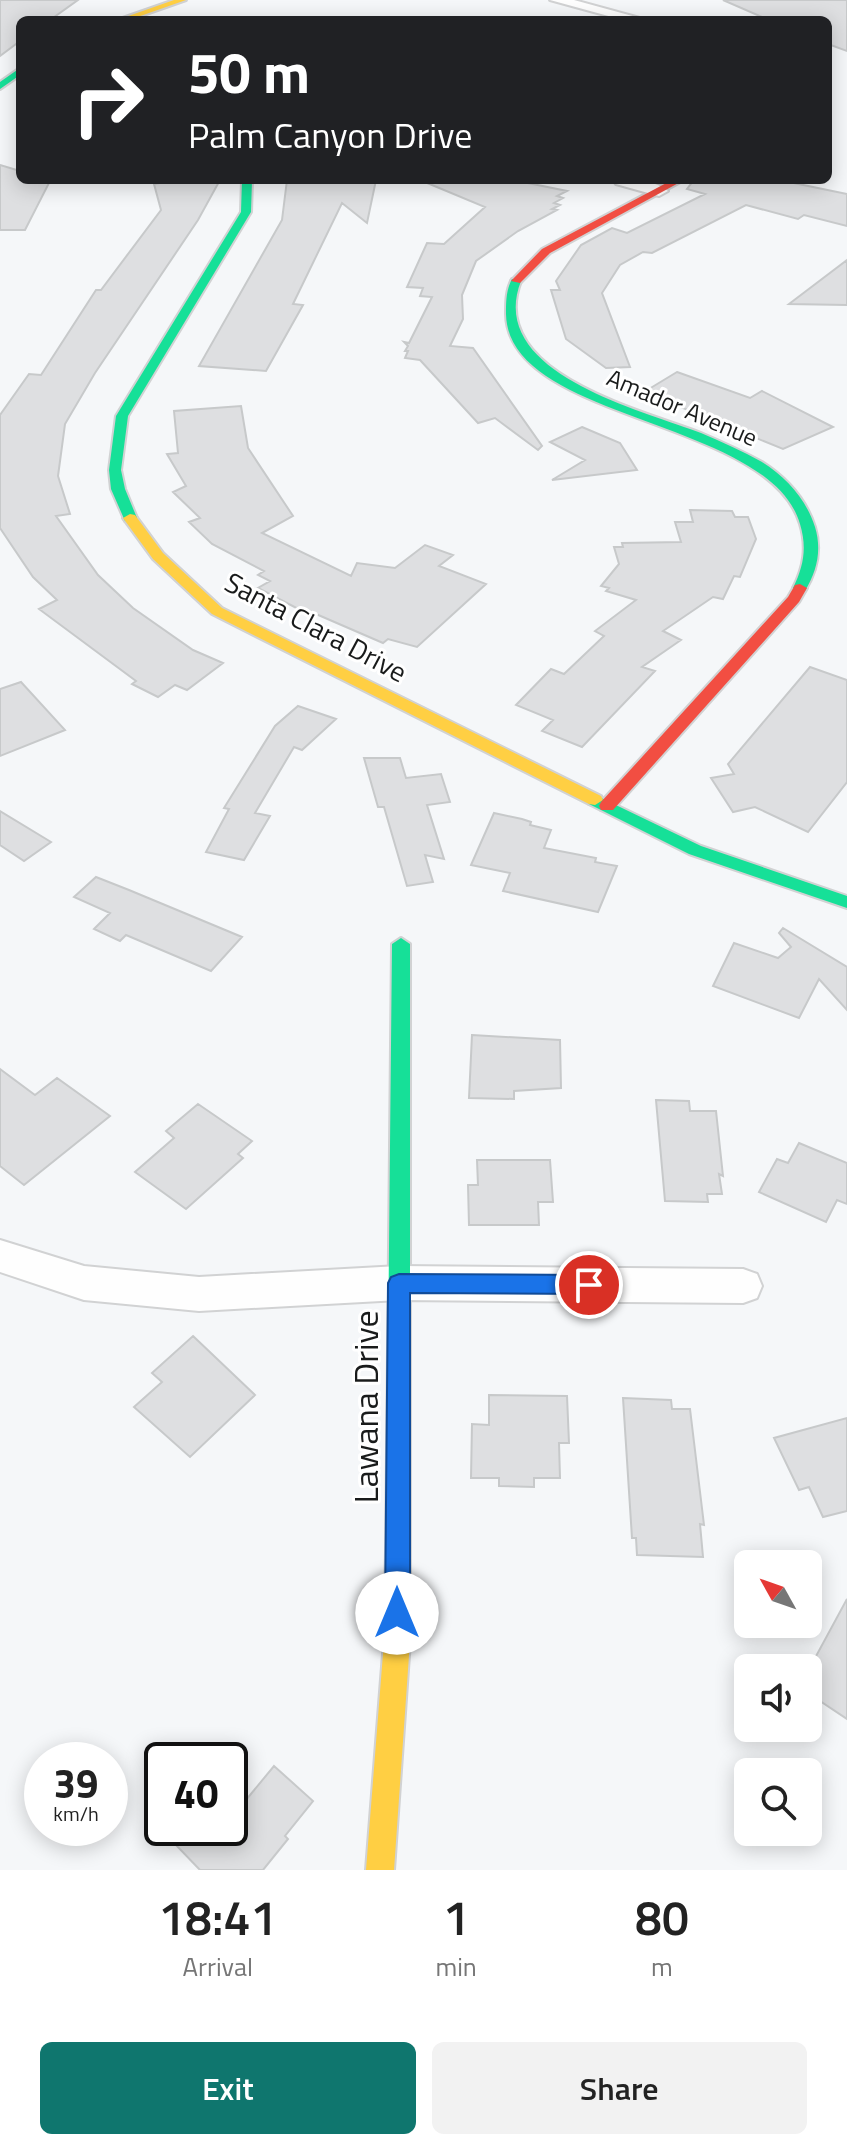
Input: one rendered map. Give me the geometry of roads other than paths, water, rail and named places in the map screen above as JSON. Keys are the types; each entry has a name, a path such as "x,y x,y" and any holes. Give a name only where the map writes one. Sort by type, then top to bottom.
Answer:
{"street":[{"path":"133,16 182,0"},
{"path":"557,0 623,16"},
{"name":"Santa Clara Drive","path":"247,184 246,212 122,416 115,453 118,490 132,523 187,587 217,611 695,850 847,902"},
{"path":"635,184 659,191"},
{"name":"Amador Avenue","path":"607,806 794,599 813,564 809,516 795,494 764,469 725,448 609,404 564,383 525,351 511,323 513,286 522,272 546,251 672,184"},
{"name":"Lawana Drive","path":"380,1870 397,1641 401,944"},
{"path":"0,1256 84,1283 199,1294 399,1283 743,1286"}]}
